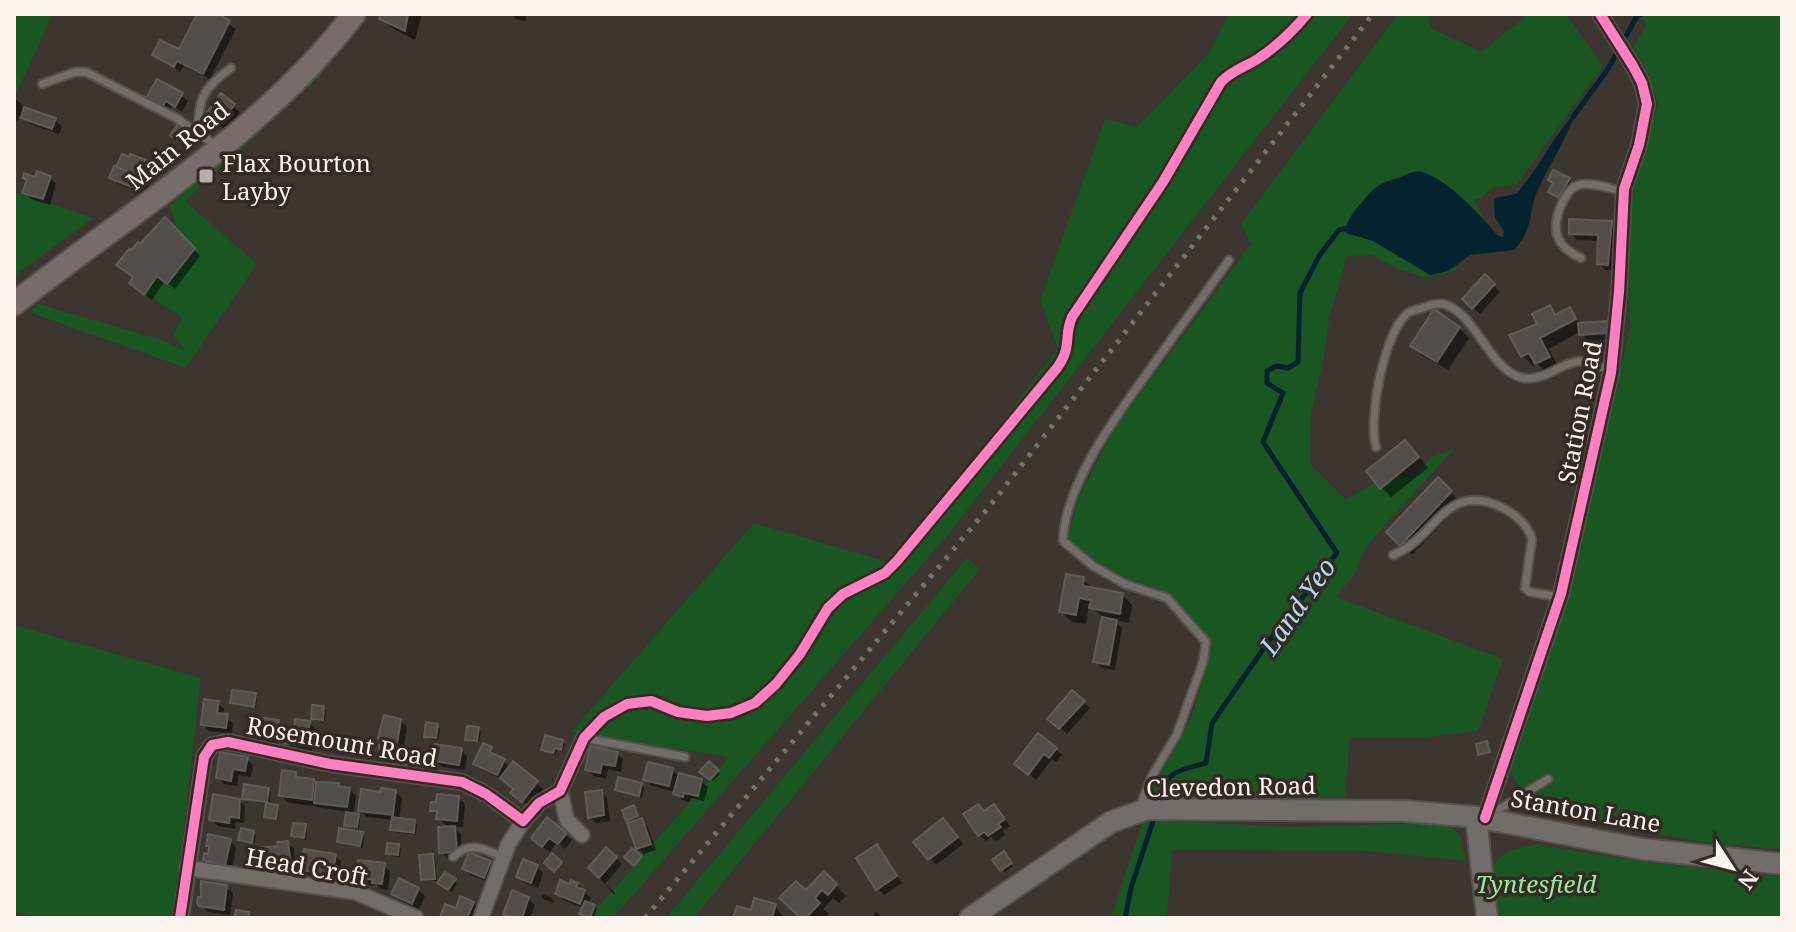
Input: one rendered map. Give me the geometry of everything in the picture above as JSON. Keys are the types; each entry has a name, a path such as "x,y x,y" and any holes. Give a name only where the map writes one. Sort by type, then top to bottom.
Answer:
{"main road":[{"name":"Main Road","path":"15,301 219,148 290,86 354,14"},
{"name":"Clevedon Road","path":"970,918 1111,822 1150,810 1405,811 1480,818"},
{"name":"Stanton Lane","path":"1480,818 1642,849 1782,864"},
{"path":"1480,818 1487,918"}],"street":[{"name":"Station Road","path":"1480,818 1559,597 1611,370 1624,192 1639,145 1647,104 1642,83 1600,14"},
{"path":"481,918 504,857 523,821 539,803 560,791 584,738"},
{"name":"Rosemount Road","path":"181,918 204,757 212,745 228,742 330,764 462,782 486,794 523,821"},
{"path":"560,791 567,820 582,835"},
{"name":"Head Croft","path":"187,868 355,892 416,918"}],"lane":[{"path":"198,133 200,101 214,80 231,68"},
{"path":"42,84 75,72 86,72 140,98 219,148"},
{"path":"1581,258 1563,247 1556,238 1554,227 1572,188 1580,185 1624,192"},
{"path":"1150,810 1152,776 1177,734 1203,662 1206,642 1167,598 1125,584 1093,566 1063,541 1064,526 1071,497 1111,424 1229,260"},
{"path":"1376,447 1372,432 1375,398 1388,348 1408,313 1428,306 1441,303 1454,309 1507,370 1523,378 1541,377 1580,361 1611,370"},
{"path":"1393,555 1410,546 1455,504 1477,500 1494,504 1508,511 1530,532 1532,539 1525,588 1530,592 1559,597"},
{"path":"584,738 685,757"},
{"path":"1480,818 1548,779"},
{"path":"453,857 467,846 475,846 504,857"}],"green space":[{"path":"14,14 53,14 14,98"},
{"path":"1228,14 1353,14 948,535 613,918 589,918 729,757 571,732 754,523 894,564 1058,348 1040,301 1105,119 1137,127 1209,53"},
{"path":"1398,14 1429,14 1430,28 1482,52 1528,14 1566,14 1603,66 1517,184 1492,188 1474,200 1485,221 1446,186 1417,171 1379,184 1348,222 1346,228 1351,234 1373,241 1430,275 1456,267 1456,270 1427,278 1396,268 1371,255 1347,256 1329,320 1311,413 1310,464 1346,500 1382,478 1413,476 1432,457 1454,449 1368,544 1354,575 1336,597 1503,659 1478,731 1418,738 1350,738 1345,797 1145,804 1192,715 1211,640 1170,594 1129,579 1096,561 1068,539 1078,498 1115,428 1251,244 1241,224"},
{"path":"1640,14 1782,14 1782,849 1723,845 1630,830 1541,808 1523,795 1509,770 1569,595 1630,329 1629,215 1641,157 1658,105 1648,73 1633,47 1647,25"},
{"path":"314,67 322,74 185,201 257,264 186,368 29,312 38,304 162,340 186,351 173,335 182,318 146,293 157,276 167,284 195,248 176,227 170,206"},
{"path":"14,192 93,218 14,276"},
{"path":"967,558 980,569 694,918 666,918"},
{"path":"14,625 201,678 174,918 43,918 14,912"},
{"path":"1143,820 1292,827 1428,823 1452,827 1460,836 1466,861 1367,851 1172,850 1167,918 1111,918"},
{"name":"Tyntesfield","path":"1537,845 1647,862 1782,877 1782,918 1496,917 1491,887 1493,867 1507,853"}],"water":[{"path":"1576,112 1539,187 1525,235 1514,250 1470,255 1448,271 1430,275 1373,241 1346,233 1353,213 1374,189 1385,182 1419,171 1453,190 1498,236 1503,237 1504,231 1495,218 1494,201 1516,194"}],"building":[{"path":"197,14 218,14 230,21 203,74 177,61 174,67 152,55 160,40 179,49"},
{"path":"381,14 408,14 405,31 379,19"},
{"path":"157,79 183,93 175,107 166,101 162,107 146,98"},
{"path":"221,93 235,104 219,126 205,115"},
{"path":"24,107 56,118 52,129 21,118"},
{"path":"178,124 189,132 182,143 170,135"},
{"path":"162,152 173,159 170,164 164,160 160,167 154,163"},
{"path":"122,154 149,161 143,177 116,167"},
{"path":"114,166 143,177 138,190 109,178"},
{"path":"1553,170 1570,178 1559,198 1548,192 1553,183 1548,180"},
{"path":"37,171 51,176 43,199 22,193 27,180 23,178 24,173 35,177"},
{"path":"165,217 195,248 167,284 157,276 144,295 129,283 133,277 116,265"},
{"path":"1569,219 1612,221 1608,265 1597,264 1598,235 1569,234"},
{"path":"1485,274 1495,284 1472,309 1462,299"},
{"path":"1550,305 1555,315 1570,307 1576,319 1540,338 1550,357 1535,364 1529,353 1521,357 1509,335 1537,324 1532,314"},
{"path":"1434,309 1460,327 1437,362 1410,346"},
{"path":"1608,321 1609,333 1579,335 1578,323"},
{"path":"1405,440 1419,457 1380,489 1366,471"},
{"path":"1438,477 1452,491 1400,546 1386,532"},
{"path":"1066,574 1084,577 1083,586 1123,593 1120,614 1089,608 1091,600 1079,598 1076,615 1059,612"},
{"path":"1102,617 1117,620 1109,665 1093,662"},
{"path":"232,690 256,693 254,707 230,703"},
{"path":"1072,690 1085,701 1059,729 1047,719"},
{"path":"204,699 219,701 217,713 228,714 226,728 201,725"},
{"path":"312,705 324,706 323,720 311,719"},
{"path":"384,715 401,719 396,751 379,749 378,738"},
{"path":"251,716 279,720 276,739 249,735"},
{"path":"295,719 310,721 306,746 280,743 282,727 294,729"},
{"path":"426,722 438,724 436,738 424,737"},
{"path":"467,726 479,727 477,741 465,740"},
{"path":"1038,733 1057,748 1049,758 1044,754 1028,775 1014,764"},
{"path":"545,735 563,740 561,750 555,748 553,753 541,750"},
{"path":"1487,741 1490,752 1478,755 1476,744"},
{"path":"483,743 492,747 490,752 505,759 497,775 473,764"},
{"path":"435,744 462,748 459,765 433,761"},
{"path":"590,746 618,752 615,766 602,764 600,773 585,770"},
{"path":"220,752 248,757 245,771 233,769 231,781 216,778"},
{"path":"394,753 408,755 406,767 392,765"},
{"path":"513,761 538,781 522,802 510,793 513,789 500,778"},
{"path":"709,761 719,770 710,780 699,772"},
{"path":"648,762 673,768 669,786 643,780"},
{"path":"282,770 296,772 296,777 314,779 312,800 279,796"},
{"path":"679,773 702,779 698,796 673,794"},
{"path":"618,777 642,783 639,796 615,790"},
{"path":"316,782 339,783 338,786 350,788 347,807 314,803"},
{"path":"244,784 269,788 267,802 242,799"},
{"path":"381,788 396,790 393,815 358,811 361,789 380,792"},
{"path":"602,790 604,815 588,818 585,792"},
{"path":"213,794 240,799 239,818 230,817 229,823 209,820"},
{"path":"437,794 459,796 457,821 436,819 437,811 430,811 431,802 436,802"},
{"path":"266,803 278,805 276,819 264,817"},
{"path":"978,804 984,811 994,804 1005,819 998,824 1001,827 988,836 984,832 978,836 963,814"},
{"path":"634,805 638,816 626,821 622,810"},
{"path":"346,812 359,814 357,827 344,826"},
{"path":"392,817 415,820 414,833 390,830"},
{"path":"547,817 567,833 558,844 549,838 542,847 531,838"},
{"path":"642,818 651,844 636,849 627,823"},
{"path":"943,818 958,837 928,860 913,842"},
{"path":"293,823 306,824 304,838 291,836"},
{"path":"455,826 457,852 439,853 438,827"},
{"path":"241,828 254,831 252,843 238,840"},
{"path":"339,828 363,832 360,846 337,842"},
{"path":"208,834 231,839 225,866 203,860 204,853 208,854"},
{"path":"288,841 291,865 268,871 267,867 256,868 254,848 278,846 277,842"},
{"path":"387,843 399,844 398,855 386,854"},
{"path":"877,844 897,876 876,890 856,858"},
{"path":"606,847 617,857 599,878 588,868"},
{"path":"632,848 642,856 634,866 624,857"},
{"path":"304,849 336,854 332,879 300,870"},
{"path":"1004,851 1012,863 1000,871 992,860"},
{"path":"469,852 491,861 484,878 462,869"},
{"path":"552,853 562,862 554,872 544,863"},
{"path":"433,854 435,879 421,880 419,855"},
{"path":"523,859 538,865 531,883 516,877"},
{"path":"358,860 385,863 382,884 372,883 373,879 355,880"},
{"path":"824,871 837,884 828,895 822,890 815,898 820,903 806,918 801,918 779,898 796,881 806,890"},
{"path":"445,872 456,879 448,890 437,883"},
{"path":"399,878 419,888 412,904 391,894"},
{"path":"560,880 569,884 571,880 578,883 576,887 585,890 580,904 555,894"},
{"path":"201,881 227,885 224,910 199,906"},
{"path":"512,890 529,897 522,918 503,915"},
{"path":"460,896 474,902 467,918 440,917 445,904 456,908"},
{"path":"754,898 776,904 772,918 733,918 737,906 751,910"},
{"path":"585,901 595,905 590,918 579,914"},
{"path":"236,910 249,912 248,918 234,918"}],"waterway":[{"name":"Land Yeo","path":"1573,117 1608,69 1637,16 1642,14"},
{"name":"Land Yeo","path":"1157,806 1168,779 1179,771 1206,763 1212,723 1266,645 1337,553 1263,442 1283,393 1267,383 1267,371 1276,366 1288,368 1298,362 1300,293 1319,256 1339,230 1352,227"},
{"name":"Land Yeo","path":"1125,918 1131,888 1155,815"}],"railway":[{"path":"645,918 989,507 1373,14"}],"cycle path":[{"path":"180,918 204,757 212,745 228,742 330,764 462,782 486,794 523,821 539,803 560,791 584,738 604,717 627,704 651,701 678,712 707,716 731,713 755,703 776,684 800,654 828,608 843,594 885,573 897,561 1057,368 1065,353 1072,317 1163,182 1221,82 1272,48 1307,14"},
{"path":"1485,818 1561,594 1611,373 1624,189 1639,145 1647,104 1642,83 1600,14"}],"place":[{"name":"Flax Bourton Layby","path":"206,176"}]}
